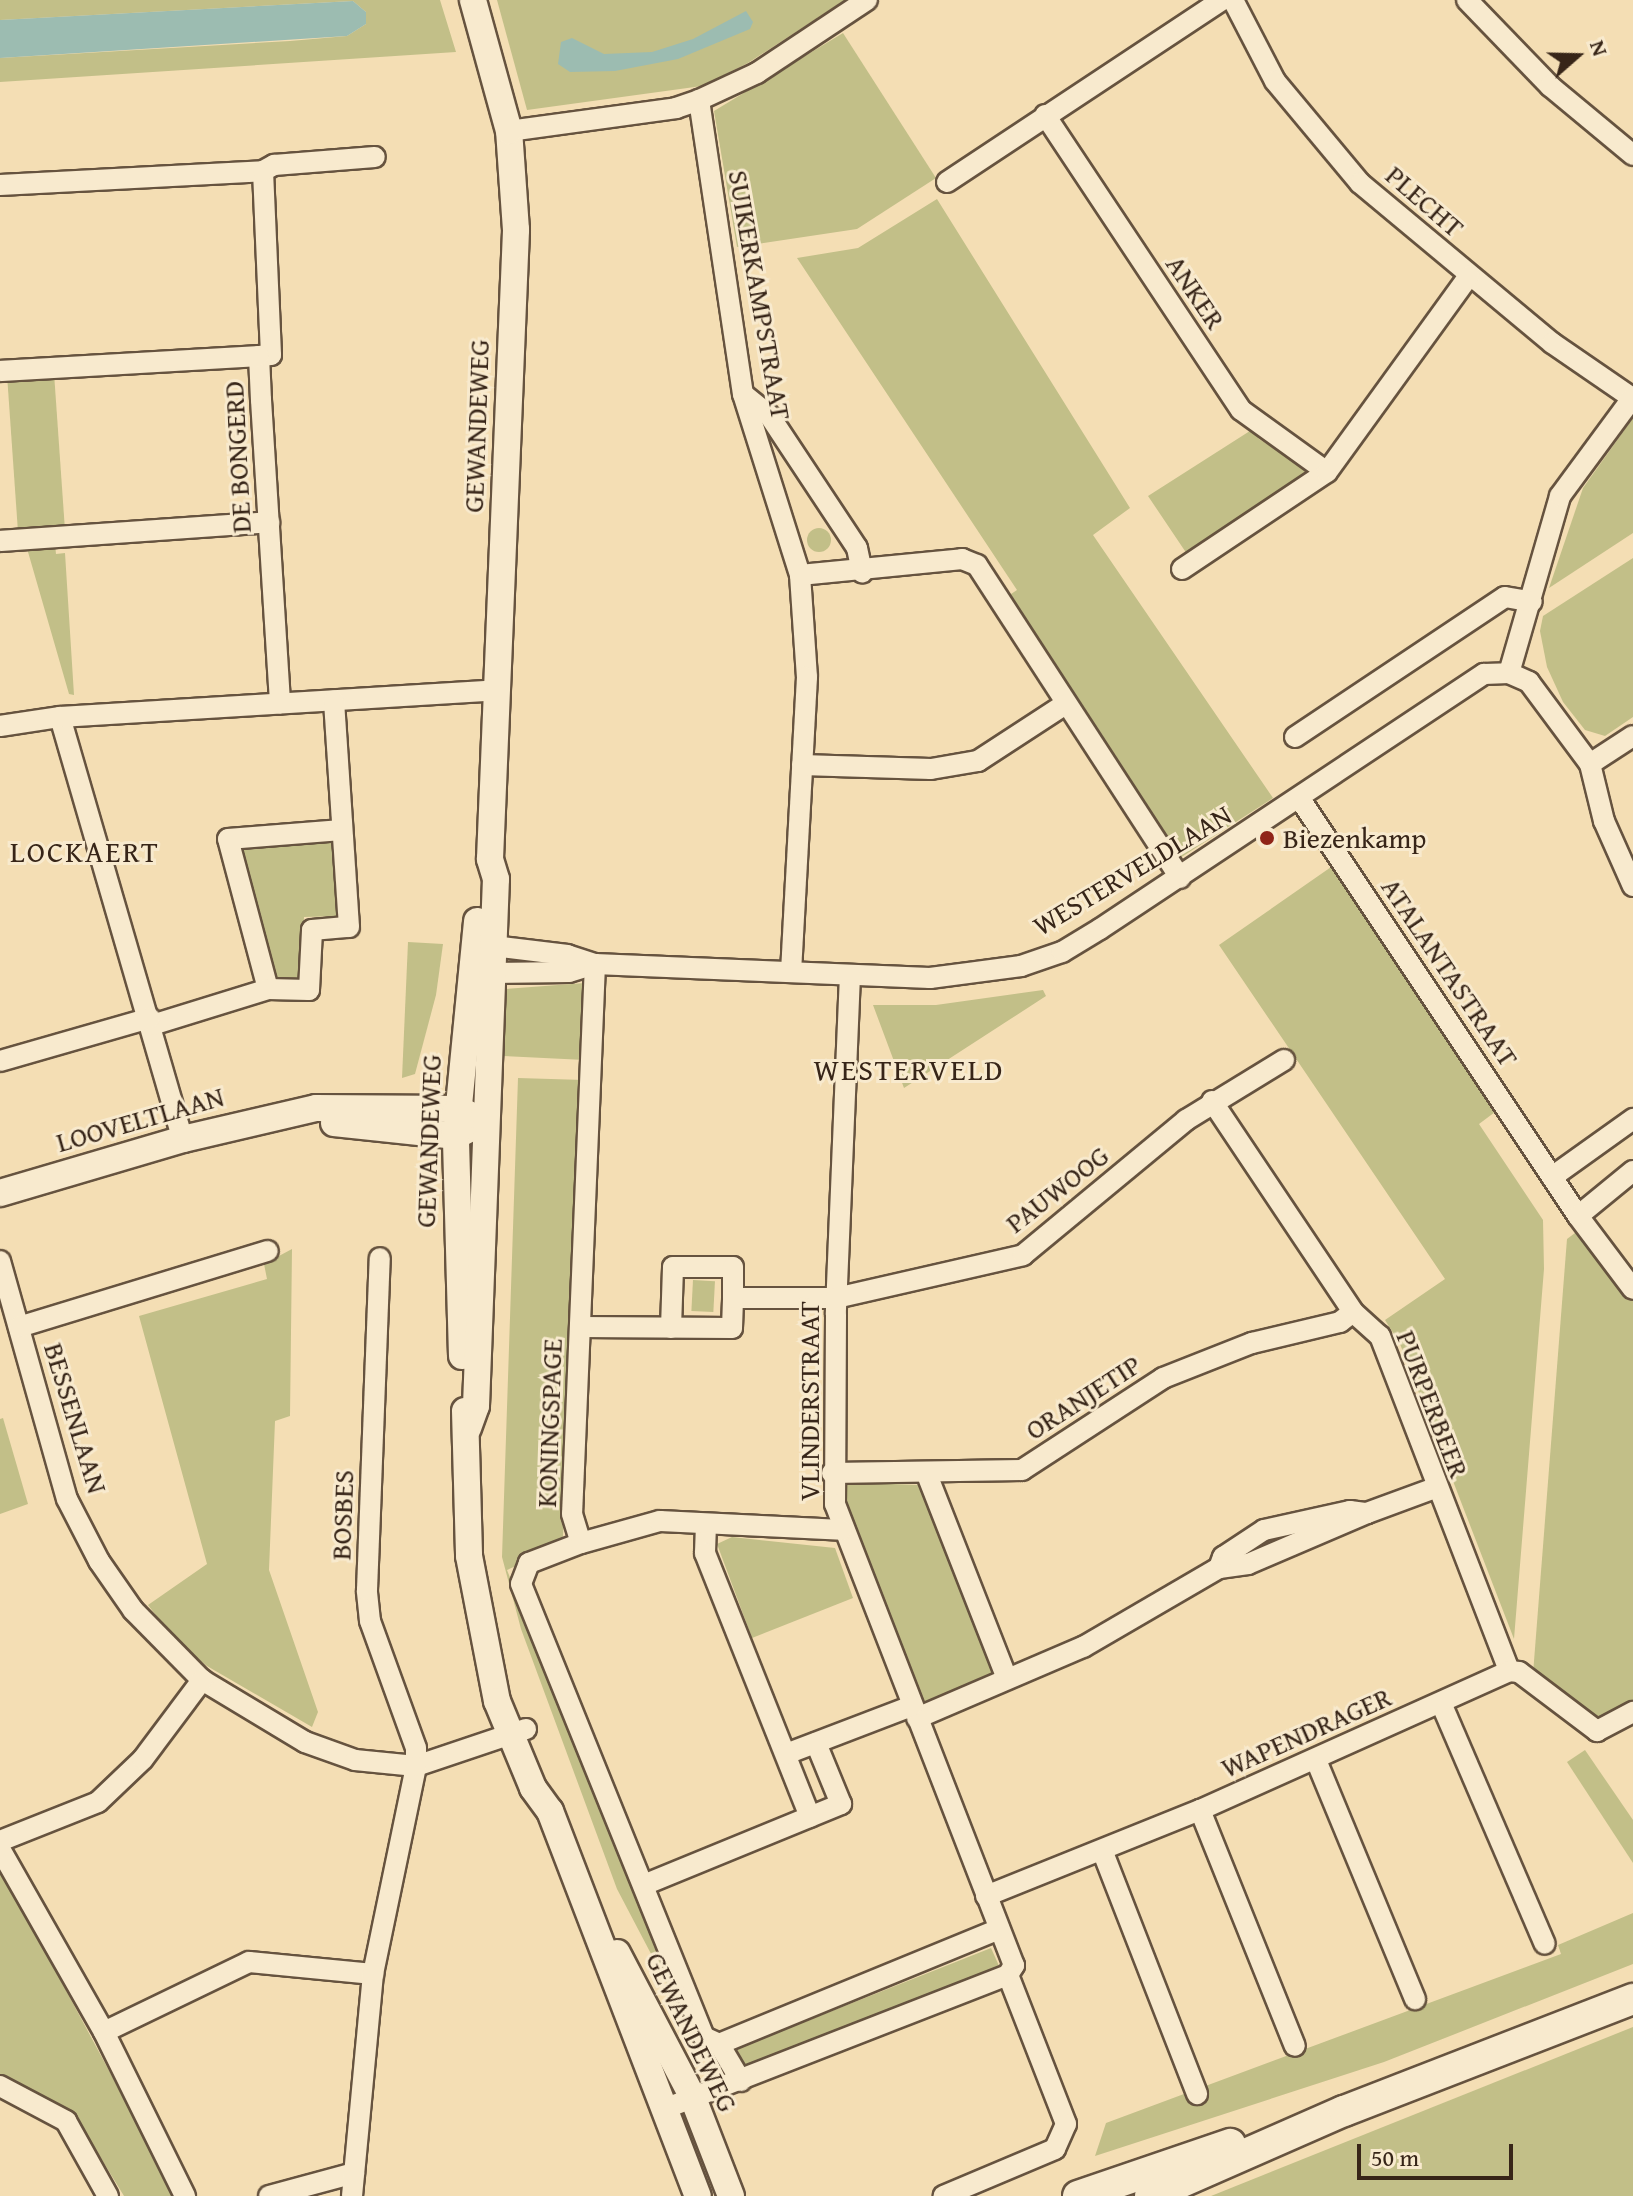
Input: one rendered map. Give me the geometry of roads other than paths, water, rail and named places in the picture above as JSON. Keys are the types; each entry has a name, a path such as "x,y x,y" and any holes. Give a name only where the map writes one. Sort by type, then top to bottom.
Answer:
{"main road":[{"path":"1150,2196 1344,2111 1633,1999"},
{"path":"1078,2196 1158,2165 1344,2111"}],"street":[{"name":"GEWANDEWEG","path":"468,1428 476,1406 484,1121 487,958 481,878 490,859 516,230 509,131 473,0"},
{"path":"509,131 676,108 699,100 757,73 867,0"},
{"path":"947,182 1222,0"},
{"name":"PLECHT","path":"1233,0 1275,81 1360,183 1469,276 1633,397"},
{"path":"1467,0 1550,86 1633,155"},
{"name":"SUIKERKAMPSTRAAT","path":"699,100 743,394 800,575 807,677 791,972"},
{"name":"ANKER","path":"1045,115 1241,410 1327,472"},
{"path":"0,185 263,171 274,165 375,157"},
{"name":"DE BONGERD","path":"263,171 271,355 259,356 280,703"},
{"path":"1182,569 1327,472 1469,276"},
{"path":"0,371 259,356"},
{"path":"743,394 769,415 857,548 862,572"},
{"path":"1633,397 1560,496 1532,602 1509,673 1529,682 1590,764 1604,821 1633,886"},
{"path":"0,541 269,522"},
{"path":"800,575 862,572 962,559 977,565 1064,705 1180,878"},
{"path":"1295,737 1505,597 1532,602"},
{"name":"WESTERVELDLAAN","path":"487,958 569,972 595,964 930,978 1021,966 1062,952 1180,878 1484,674 1509,673"},
{"path":"0,726 60,717 497,690"},
{"path":"0,1061 268,989 309,990 312,930 349,927 334,700"},
{"path":"802,765 931,769 978,761 1064,705"},
{"path":"60,717 183,1139"},
{"path":"1590,764 1633,736"},
{"name":"ATALANTASTRAAT","path":"1300,799 1578,1216 1633,1289"},
{"path":"268,989 228,839 342,830"},
{"name":"GEWANDEWEG","path":"487,958 458,1109 456,1136 468,1428 469,1556 497,1701 518,1732 533,1788 550,1811 586,1902 693,2098 731,2196"},
{"name":"KONINGSPAGE","path":"595,964 572,1514 581,1543 529,1563 521,1584 646,1884 704,2037 719,2044 741,2081"},
{"name":"VLINDERSTRAAT","path":"850,975 832,1473 842,1530 1014,1965 1008,1975"},
{"name":"PAUWOOG","path":"733,1298 836,1298 1023,1255 1212,1101 1284,1060"},
{"name":"PURPERBEER","path":"1212,1101 1353,1312 1380,1336 1435,1488 1509,1671"},
{"name":"LOOVELTLAAN","path":"0,1193 183,1139 300,1115 316,1108 458,1109 484,1121"},
{"name":"LOOVELTLAAN","path":"300,1115 456,1136"},
{"path":"1552,1177 1633,1119"},
{"path":"456,1136 484,1121"},
{"path":"1578,1216 1633,1171"},
{"path":"19,1327 268,1251"},
{"name":"BOSBES","path":"380,1258 367,1590 374,1636 416,1748 416,1766"},
{"name":"BESSENLAAN","path":"0,1261 67,1499 99,1561 133,1610 202,1680 305,1742 355,1760 416,1766 518,1732"},
{"path":"580,1327 671,1328 732,1328 733,1267 673,1267 671,1328"},
{"name":"ORANJETIP","path":"832,1473 1022,1470 1163,1378 1252,1343 1340,1322 1353,1312"},
{"path":"926,1472 1007,1679"},
{"path":"786,1754 1007,1679 1083,1647 1219,1568 1223,1557 1264,1530 1350,1511 1367,1513 1435,1488"},
{"path":"581,1543 637,1523 842,1530"},
{"path":"706,1524 705,1553 810,1817"},
{"path":"1509,1671 1519,1672 1597,1731 1633,1712"},
{"name":"WAPENDRAGER","path":"986,1896 1200,1810 1509,1671"},
{"path":"0,1841 98,1802 143,1759 202,1680"},
{"path":"1441,1703 1545,1944"},
{"path":"646,1884 841,1804 816,1743"},
{"path":"1316,1760 1415,1999"},
{"path":"352,2196 373,1974 416,1766"},
{"path":"1200,1810 1295,2046"},
{"path":"0,1849 104,2032 185,2196"},
{"path":"1102,1850 1197,2094"},
{"name":"GEWANDEWEG","path":"586,1902 591,1930 698,2196"},
{"path":"719,2044 999,1929"},
{"path":"104,2032 249,1962 373,1974"},
{"path":"664,2109 1008,1975 1066,2124 1065,2138 1039,2159 944,2196"},
{"path":"0,2086 66,2121 108,2196"},
{"path":"269,2196 354,2173"}],"water":[{"path":"353,1 366,12 366,24 347,36 0,58 0,20"},
{"path":"746,11 753,22 750,29 678,59 615,71 570,72 558,64 561,42 572,38 604,54 652,52 693,39"}],"place":[{"name":"Biezenkamp","path":"1267,838"}],"district":[{"name":"LOCKAERT","path":"85,851"},
{"name":"WESTERVELD","path":"909,1069"}]}
